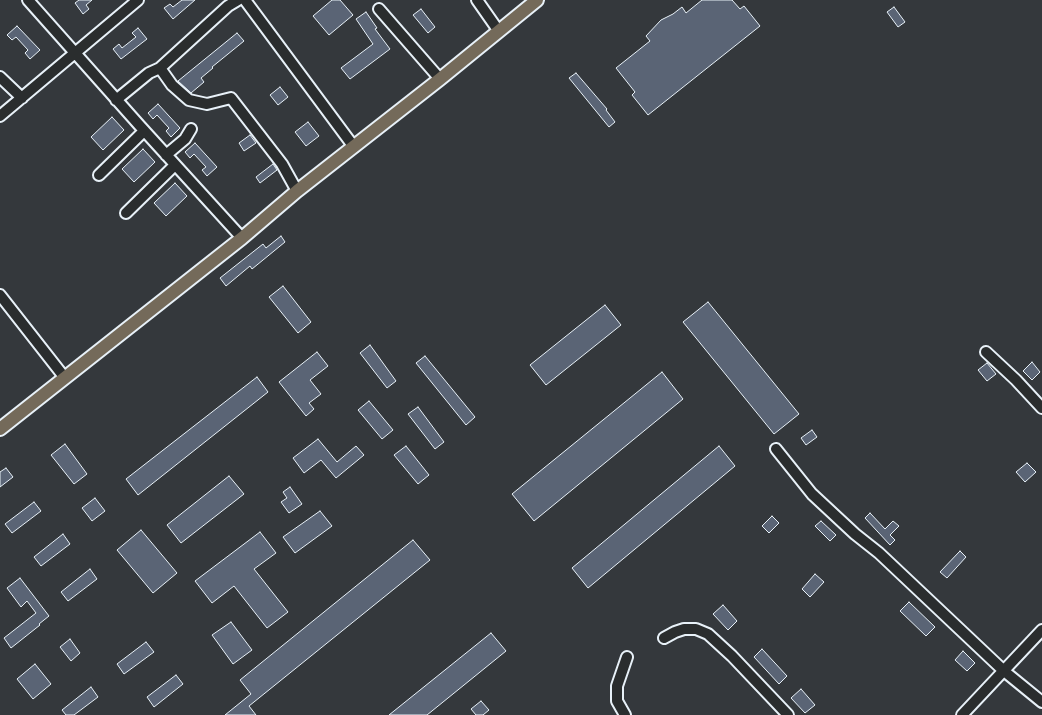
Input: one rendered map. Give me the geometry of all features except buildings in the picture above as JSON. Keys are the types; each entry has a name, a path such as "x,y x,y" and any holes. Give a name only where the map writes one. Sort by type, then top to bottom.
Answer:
{"main road":[{"path":"0,429 242,238 297,191 537,0"}],"street":[{"path":"28,0 242,238"},
{"path":"0,116 138,0"},
{"path":"116,100 150,73 160,68 228,6 238,0"},
{"path":"245,0 354,146"},
{"path":"477,0 498,30"},
{"path":"379,8 440,79"},
{"path":"160,68 172,85 189,100 207,104 231,98 282,164 297,191"},
{"path":"0,77 22,98"},
{"path":"166,155 185,139 191,129"},
{"path":"99,175 144,131"},
{"path":"126,212 175,165"},
{"path":"2,301 65,378"},
{"path":"986,352 1042,408"},
{"path":"776,449 812,494 854,534 879,553 1004,671 1042,702"},
{"path":"664,638 684,629 696,629 708,634 732,656 788,715"},
{"path":"962,715 1042,630"},
{"path":"625,715 617,701 617,686 628,657"}]}
